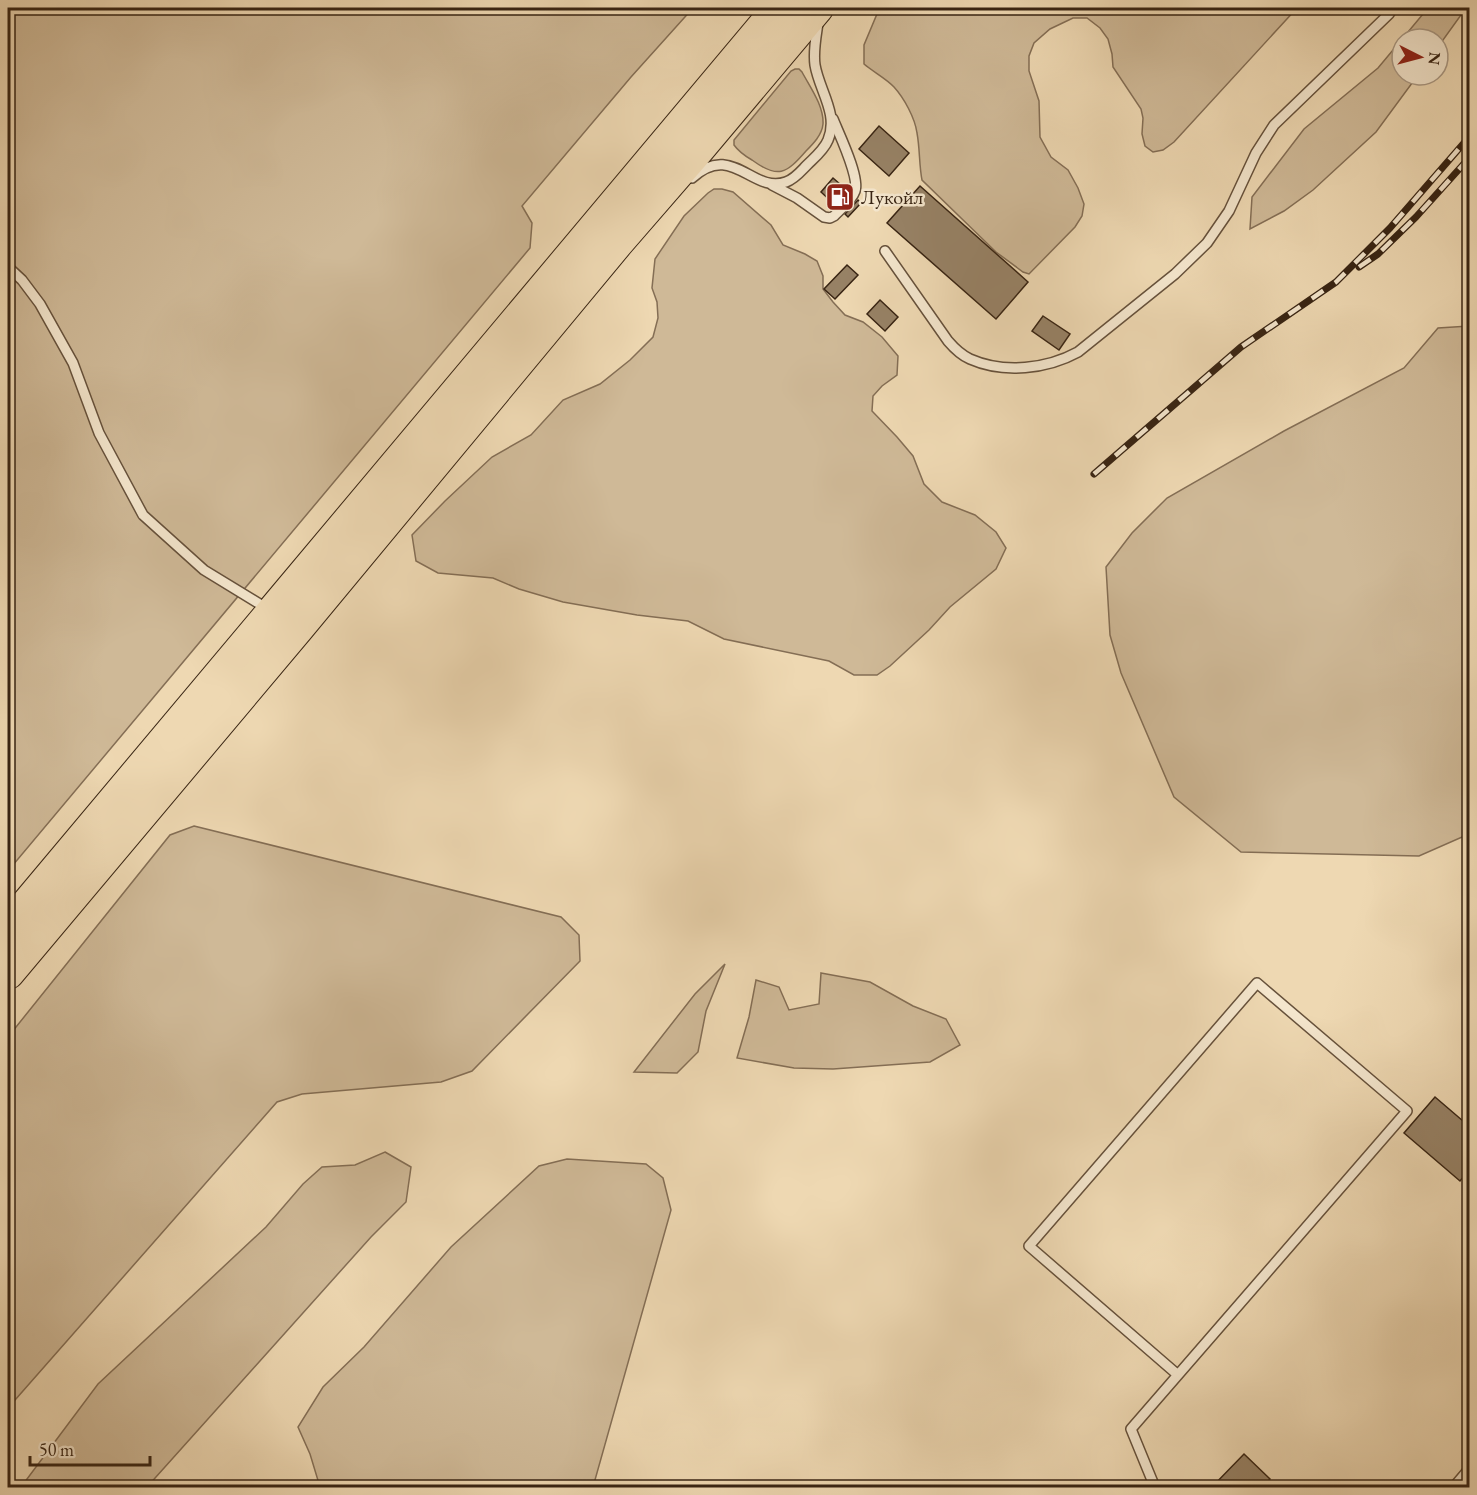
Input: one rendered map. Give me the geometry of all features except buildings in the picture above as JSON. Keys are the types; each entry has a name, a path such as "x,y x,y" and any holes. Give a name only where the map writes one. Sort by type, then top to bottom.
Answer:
{"highway":[{"path":"8,927 779,8"},
{"path":"8,973 617,243 818,8"}],"lane":[{"path":"681,188 708,167 721,165 737,168 789,193 824,217 830,218 854,194 856,180 814,62 818,8"},
{"path":"885,251 948,341 968,358 997,367 1030,367 1065,359 1175,274 1207,243 1229,211 1256,153 1274,125 1393,8"},
{"path":"767,183 785,183 793,179 821,151 831,133 831,113"},
{"path":"617,243 672,196"},
{"path":"8,267 22,280 40,304 74,363 99,433 142,515 204,570 272,611"},
{"path":"1156,1488 1131,1429 1407,1112 1257,983 1029,1246 1178,1375"},
{"path":"1453,1488 1470,1468"}],"shaded area":[{"path":"8,8 693,8 631,77 522,206 532,223 530,248 8,871"},
{"path":"882,8 1297,8 1174,142 1163,150 1153,152 1145,146 1141,109 1113,67 1108,39 1100,28 1087,18 1073,18 1050,29 1034,43 1029,56 1029,71 1039,101 1040,137 1051,157 1068,170 1084,204 1082,216 1075,227 1029,274 996,252 922,180 917,133 909,109 891,84 864,64 864,45 877,14"},
{"path":"1428,8 1466,8 1450,30 1450,27 1412,27"},
{"path":"1390,54 1390,87 1409,87 1376,132 1313,190 1284,211 1250,229 1252,197 1304,129 1378,68"},
{"path":"795,69 802,72 816,97 823,124 819,136 793,165 775,172 742,154 734,145 734,140"},
{"path":"714,189 733,192 771,225 783,245 817,261 823,276 823,289 833,302 845,315 863,322 882,337 898,356 897,375 873,396 872,411 913,456 924,484 942,502 975,515 996,532 1006,548 996,569 950,607 929,630 877,675 854,675 829,661 724,639 688,621 563,602 519,589 493,578 438,573 416,561 412,535 445,501 492,457 531,435 563,400 600,384 630,360 653,337 658,318 657,302 652,288 655,259 684,216"},
{"path":"1469,326 1469,834 1419,856 1241,852 1174,797 1121,673 1110,635 1106,567 1132,533 1167,498 1284,431 1404,368 1438,328"},
{"path":"194,826 561,917 579,935 580,961 472,1071 441,1082 302,1094 277,1102 8,1408 8,1037 170,835"},
{"path":"725,964 706,1011 698,1052 677,1073 634,1072 695,994"},
{"path":"821,973 870,982 913,1006 946,1019 960,1045 930,1062 833,1069 794,1068 737,1058 749,1017 756,980 779,987 789,1010 819,1004"},
{"path":"385,1152 411,1167 406,1202 371,1237 147,1487 21,1487 98,1384 266,1227 303,1184 322,1167 355,1165"},
{"path":"567,1159 646,1164 663,1178 671,1210 593,1487 320,1487 310,1454 298,1427 323,1387 364,1347 451,1247 539,1166"}],"railway":[{"path":"1094,474 1241,347 1336,282 1390,228 1470,136"},
{"path":"1359,267 1378,254 1416,217 1470,157"}],"place":[{"name":"Лукойл","path":"840,197"}]}
